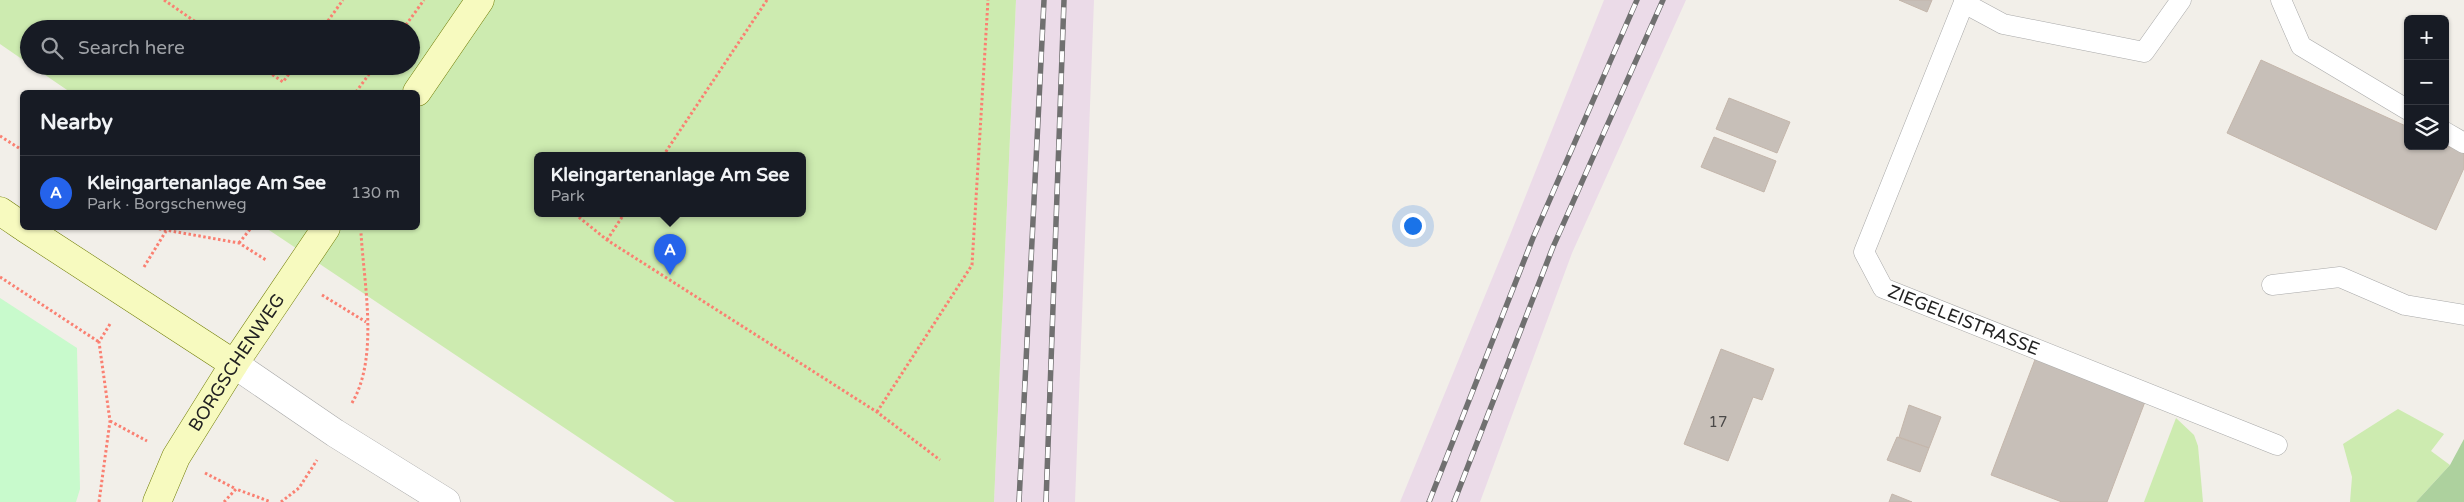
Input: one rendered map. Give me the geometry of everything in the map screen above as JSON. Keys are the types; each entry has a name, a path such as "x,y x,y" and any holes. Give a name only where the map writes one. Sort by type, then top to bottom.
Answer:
{"main road":[{"path":"418,90 480,0"},
{"path":"0,211 20,224"},
{"path":"29,230 234,364"},
{"name":"BORGSCHENWEG","path":"157,502 176,457 234,364 325,230"}],"street":[{"path":"234,364 335,432 446,502"}],"lane":[{"path":"1964,2 2003,24 2144,52 2182,0"},
{"path":"2281,0 2301,46 2404,108"},
{"name":"ZIEGELEISTRASSE","path":"1964,2 1864,252 1883,288 2277,445"},
{"path":"2449,135 2464,144"},
{"path":"2272,286 2340,277 2405,305 2464,315"}],"path":[{"path":"164,0 193,20"},
{"path":"329,20 343,0"},
{"path":"410,20 424,0"},
{"path":"666,152 767,0"},
{"path":"877,412 972,265 988,0"},
{"path":"273,75 283,82 288,75"},
{"path":"357,90 368,75"},
{"path":"0,136 20,149"},
{"path":"579,217 607,240 877,412 940,460"},
{"path":"607,240 622,217"},
{"path":"239,243 249,230"},
{"path":"281,502 299,488 361,388 368,354 360,230"},
{"path":"0,277 99,342 110,421 99,502"},
{"path":"224,502 236,489 271,502"}],"shaded area":[{"path":"1016,0 1094,0 1075,502 994,502"},
{"path":"1604,0 1686,0 1572,253 1480,502 1400,502 1510,235"}],"green space":[{"path":"0,0 1016,0 994,502 675,502 269,230 420,230 420,90 67,90 45,75 420,75 420,20 20,20 20,58 0,44"},
{"path":"0,298 77,348 80,489 76,502 0,502"},
{"path":"2398,409 2444,434 2431,451 2450,465 2416,502 2350,502 2352,477 2343,444"},
{"path":"2176,418 2194,435 2198,446 2203,502 2144,502"},
{"path":"2464,439 2464,502 2416,502 2450,465"}],"building":[{"path":"1899,0 1932,0 1927,12"},
{"path":"2261,60 2404,125 2404,150 2449,150 2449,147 2464,153 2464,168 2436,230 2227,133"},
{"path":"1729,98 1790,122 1777,153 1716,129"},
{"path":"1714,137 1776,161 1764,192 1701,167"},
{"path":"1721,349 1774,369 1762,400 1753,397 1728,461 1684,444"},
{"path":"2036,357 2146,399 2107,502 2062,502 1991,475"},
{"path":"1909,405 1941,417 1929,448 1899,437"},
{"path":"1897,437 1929,448 1920,472 1887,460"},
{"path":"1892,494 1912,502 1889,502"}],"railway":[{"path":"1019,502 1044,0"},
{"path":"1046,502 1064,0"},
{"path":"1429,502 1533,238 1637,0"},
{"path":"1454,502 1553,247 1663,0"}],"place":[{"name":"Kleingartenanlage Am See","path":"670,275"}]}
